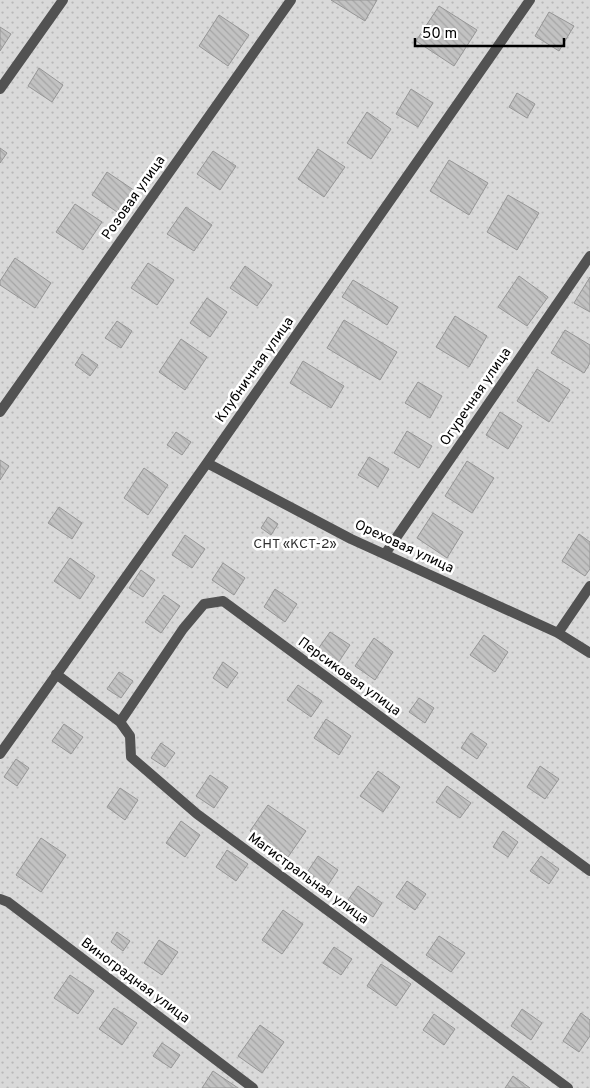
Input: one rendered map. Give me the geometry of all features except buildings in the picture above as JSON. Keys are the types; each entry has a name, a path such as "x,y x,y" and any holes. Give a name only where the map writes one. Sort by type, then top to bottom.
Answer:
{"street":[{"path":"0,89 63,0"},
{"name":"Розовая улица","path":"0,412 291,0"},
{"name":"Клубничная улица","path":"0,754 207,464 530,0"},
{"name":"Огуречная улица","path":"386,554 590,256"},
{"name":"Ореховая улица","path":"207,464 351,539 558,633 590,653"},
{"path":"558,633 590,586"},
{"name":"Персиковая улица","path":"120,722 183,629 204,604 223,601 590,871"},
{"name":"Магистральная улица","path":"56,674 120,722 130,736 131,757 197,814 568,1088"},
{"name":"Виноградная улица","path":"0,899 8,902 253,1088"}],"green space":[{"name":"СНТ «КСТ-2»","path":"0,0 590,0 590,1088 0,1088"}]}
